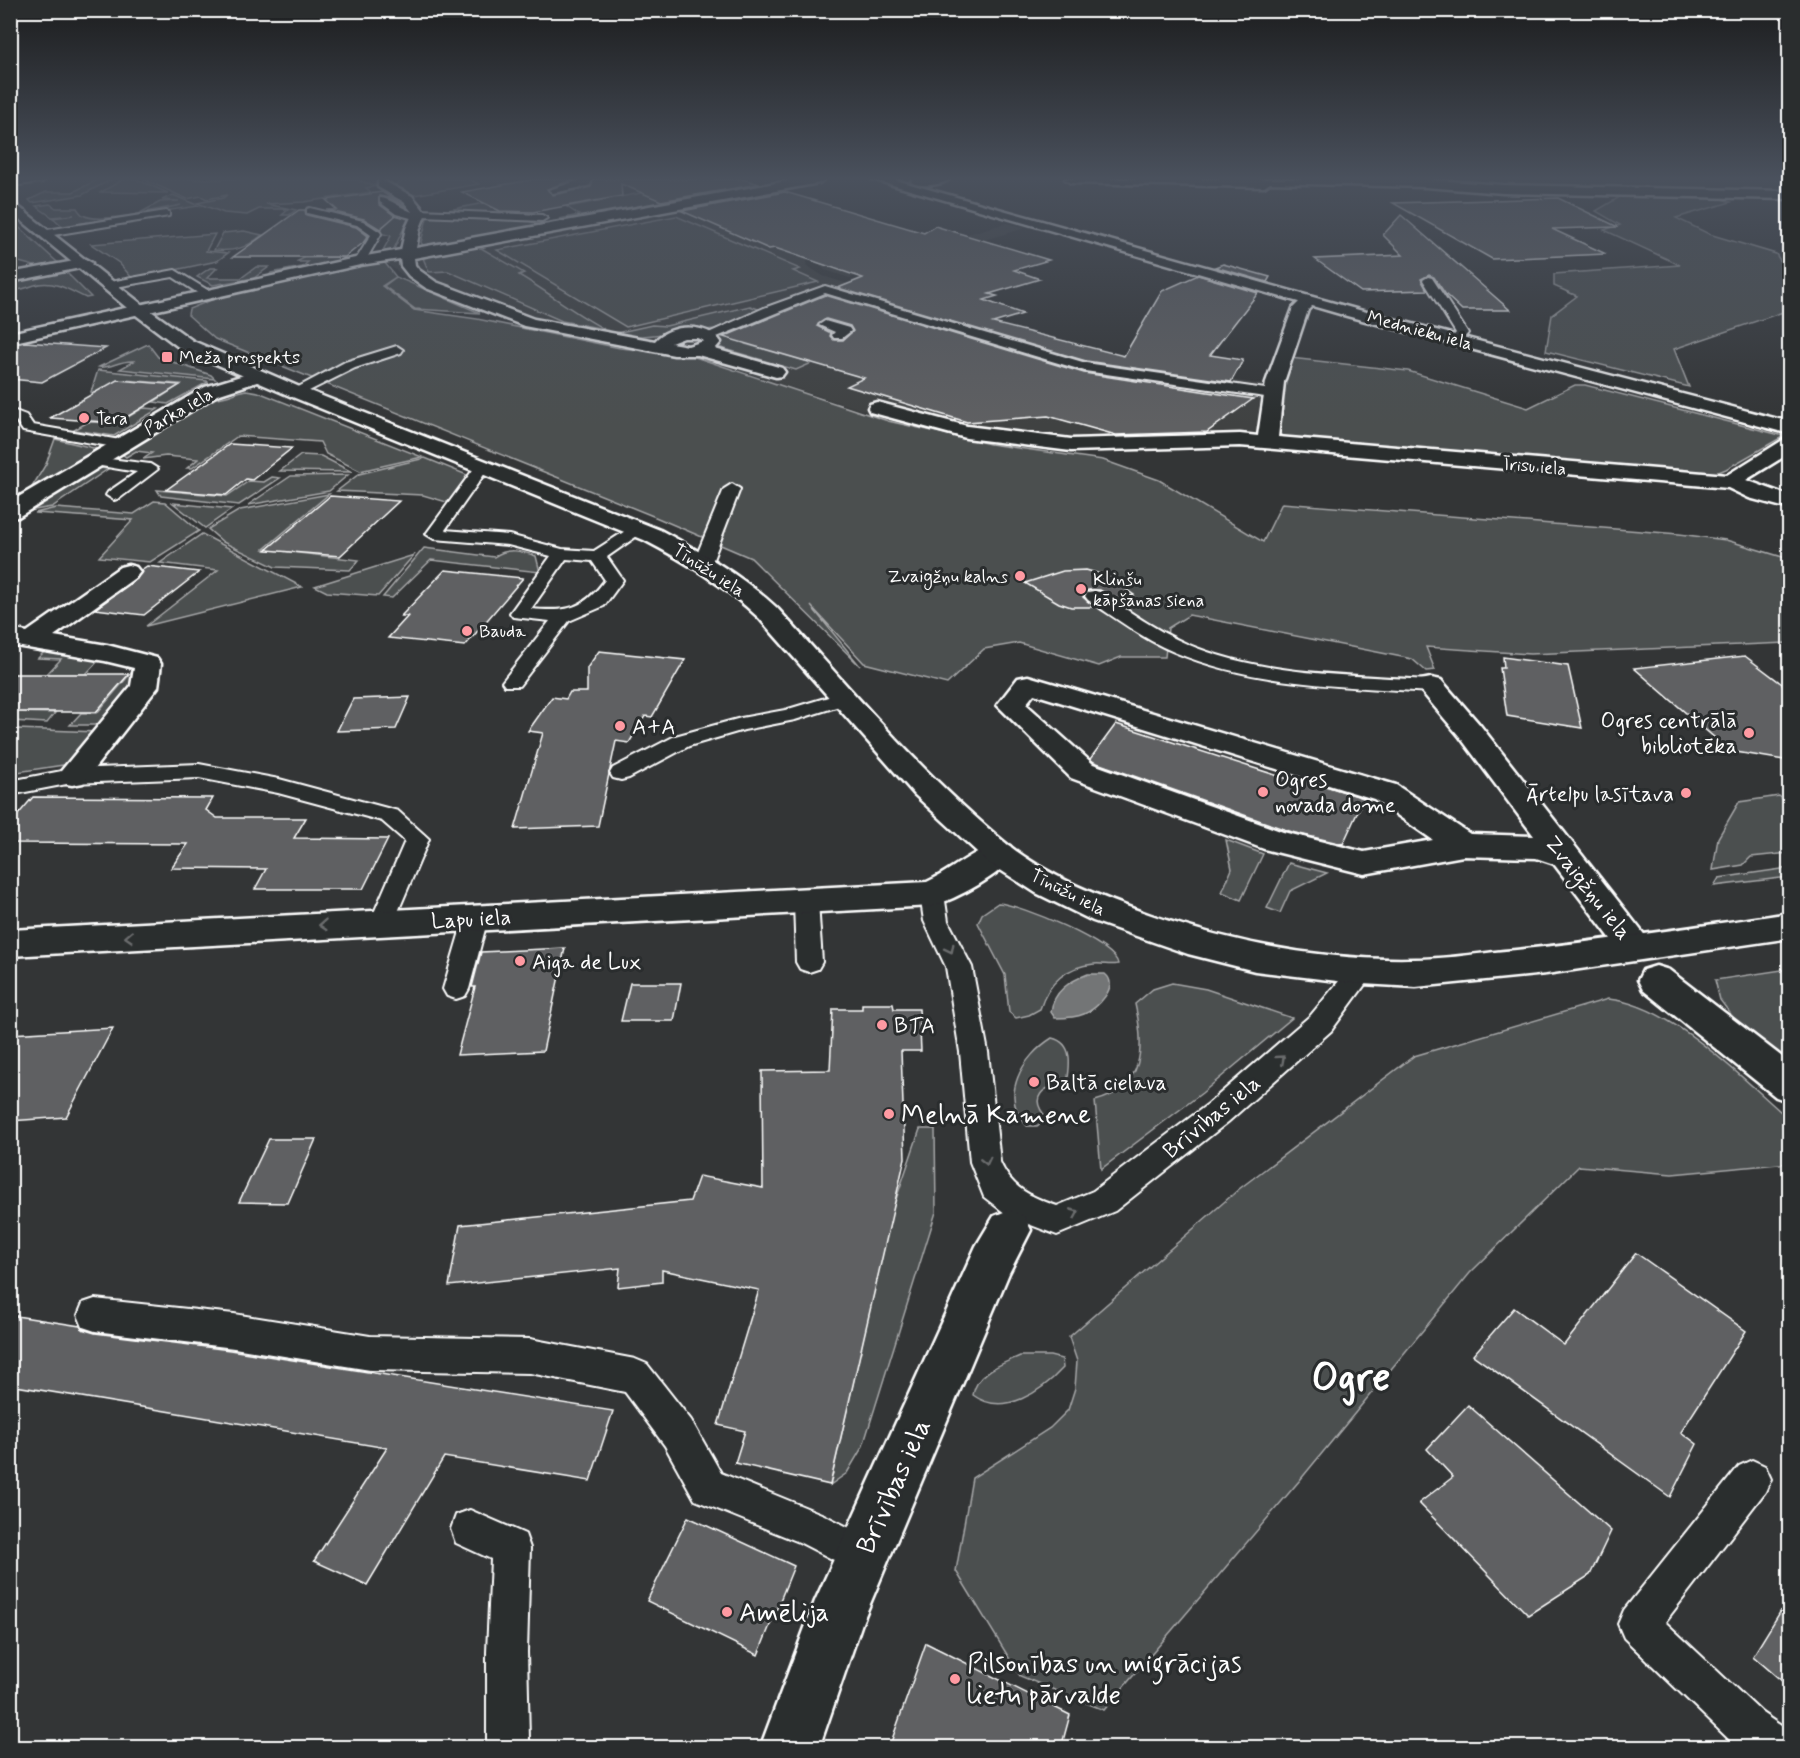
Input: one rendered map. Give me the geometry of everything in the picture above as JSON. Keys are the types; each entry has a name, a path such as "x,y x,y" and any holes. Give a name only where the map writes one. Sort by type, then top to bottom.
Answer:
{"street":[{"name":"Tīnūžu iela","path":"83,261 138,309 186,345 296,392 639,529 703,562 742,589 768,613 926,788 999,854 1048,885 1105,912 1200,945 1255,958 1362,971"},
{"path":"10,338 205,293 360,261"},
{"path":"408,261 408,266 419,278 431,285 530,323 622,340 667,343 690,333 703,343 776,372"},
{"name":"Mednieku iela","path":"1168,261 1309,301 1790,428"},
{"path":"10,278 85,263"},
{"path":"1267,442 1272,394 1300,308 1309,301"},
{"name":"Parka iela","path":"10,512 211,391 257,376"},
{"name":"Īrisu iela","path":"877,408 966,432 1071,445 1240,440 1267,442 1731,482 1790,503"},
{"path":"1731,482 1790,444"},
{"path":"21,639 128,572"},
{"path":"21,639 107,653 148,664 144,687 72,776"},
{"path":"1462,844 1385,792 1028,684 1011,705 1082,771 1275,841 1364,863 1462,844 1538,847 1563,855"},
{"name":"Zvaigžņu iela","path":"1431,686 1470,731 1563,855 1636,947"},
{"path":"932,894 960,880 999,854"},
{"name":"Lapu iela","path":"10,944 382,922 932,894"},
{"path":"1362,971 1416,973 1546,961 1790,925"},
{"path":"1656,980 1790,1086"},
{"name":"Brīvības iela","path":"789,1748 835,1621 992,1261 1009,1230"}],"lane":[{"path":"110,285 175,273 205,293"},
{"path":"1428,280 1462,333 1456,340"},
{"path":"703,343 768,310 825,289 1085,367 1272,394"},
{"path":"768,310 788,315"},
{"path":"825,325 845,331 838,334"},
{"path":"296,392 350,365 397,350"},
{"path":"10,413 21,418 28,428 120,444"},
{"path":"94,461 150,469 114,495"},
{"path":"483,466 434,534 509,540 561,554 597,556 639,529"},
{"path":"703,562 732,489"},
{"path":"561,554 519,613 563,617 598,602 614,580 597,556"},
{"path":"1094,596 1171,644 1208,658 1251,670 1431,686"},
{"path":"512,682 563,617"},
{"path":"621,773 681,741 741,724 788,716 845,698"},
{"path":"10,788 72,776 199,771 279,786 390,816 417,839 382,922"},
{"name":"Brīvības iela","path":"932,894 936,921 959,967 974,1052 985,1162 995,1187 1021,1207 1056,1221 1104,1201 1218,1113 1321,1023 1362,971"},
{"path":"806,902 809,962"},
{"path":"456,989 476,918"},
{"path":"95,1315 234,1331 370,1353 530,1356 635,1376 678,1433 708,1487 811,1528 863,1556"},
{"path":"1752,1479 1638,1624 1747,1728 1775,1748"},
{"path":"470,1529 511,1548 507,1652 508,1743 511,1748"}],"shaded area":[{"path":"15,261 57,262 38,267"},
{"path":"116,261 217,261 133,279"},
{"path":"339,261 269,276 271,273 302,267 308,262 296,262"},
{"path":"396,261 808,261 806,265 823,276 1092,361 1274,386 1270,439 1119,450 999,443 892,420 688,354 624,347 519,327 415,284 386,263"},
{"path":"424,261 503,261 524,273 519,275 604,329 562,321 448,271 429,272"},
{"path":"515,261 781,261 800,269 793,271 818,282 626,327"},
{"path":"910,261 850,278 825,270 816,262"},
{"path":"1671,261 1780,261 1789,275 1789,310 1674,349 1689,387 1546,351 1552,315 1577,296 1554,286 1554,274 1680,265"},
{"path":"373,263 385,263 396,277 382,286 414,310 477,319 620,348 689,355 888,421 990,444 1103,460 1159,480 1263,542 1282,503 1679,534 1726,540 1789,559 1789,643 1530,654 1426,647 1435,670 1426,671 1412,659 1189,615 1168,628 1165,657 1121,657 1099,666 1019,643 984,649 947,684 864,663 811,606 860,666 751,558 653,516 215,339 188,315 189,309 219,297"},
{"path":"256,267 269,267 254,278 213,285 197,277 210,268 217,268 207,278 241,278"},
{"path":"64,270 91,297 86,298 63,287 45,283 11,290 10,285 45,272"},
{"path":"396,277 480,313 415,309 384,286"},
{"path":"750,306 761,310 715,329 633,337 616,333 652,325 666,326"},
{"path":"743,325 751,327 746,329 745,344 812,363 796,370 718,347 719,335"},
{"path":"148,344 158,357 211,375 215,379 120,369 134,361 99,367"},
{"path":"1290,358 1408,371 1528,408 1575,385 1585,385 1784,436 1714,474 1293,440 1278,434 1278,394"},
{"path":"98,370 208,382 168,404 154,402 181,384 124,380 100,394 91,392"},
{"path":"246,390 258,392 422,457 360,471 326,454 320,442 238,436 192,468 187,468 198,459 166,456 143,459 152,453 136,451 126,457 122,454 212,398"},
{"path":"143,408 158,409 114,436 74,430 88,422 118,423"},
{"path":"55,439 98,449 95,455 26,497 46,464"},
{"path":"301,455 321,456 352,472 280,471"},
{"path":"425,458 472,477 453,504 423,495 337,491 359,474"},
{"path":"90,469 108,469 52,507 22,512"},
{"path":"348,475 329,491 248,505 291,476"},
{"path":"272,477 280,478 239,505 161,496 157,490 227,496 249,481 264,482"},
{"path":"329,494 264,549 359,560 350,570 275,567 223,542 208,529 240,510"},
{"path":"154,501 165,502 199,531 150,562 99,557 133,520 35,513 56,508 134,514"},
{"path":"173,503 232,509 205,528"},
{"path":"202,534 302,587 146,626 218,570 160,563"},
{"path":"424,548 494,557 504,552 520,551 536,556 540,572 431,560 392,598 383,597"},
{"path":"414,555 378,596 327,592 315,586"},
{"path":"46,650 99,660 86,674 47,674 61,659 38,658"},
{"path":"131,673 140,684 105,725 70,725 81,713 97,713"},
{"path":"11,712 55,713 47,723 11,721"},
{"path":"17,729 98,732 70,764 11,773 10,734"},
{"path":"1779,796 1789,804 1789,853 1751,857 1743,865 1713,870 1718,838 1739,802"},
{"path":"1226,840 1263,854 1241,900 1222,892 1232,869"},
{"path":"1289,863 1327,873 1290,891 1280,913 1267,908"},
{"path":"1789,868 1789,877 1714,886 1719,878"},
{"path":"998,903 1045,917 1085,936 1113,956 1118,964 1084,965 1067,972 1053,984 1040,1009 1016,1018 1009,1012 1005,975 978,923 982,914"},
{"path":"1789,969 1789,1064 1742,1029 1720,1000 1715,980"},
{"path":"1088,974 1105,974 1109,979 1110,985 1105,997 1084,1014 1055,1018 1051,1012 1055,998 1063,988"},
{"path":"1172,983 1206,989 1292,1018 1202,1093 1101,1169 1095,1101 1111,1095 1124,1086 1138,1064 1140,1035 1135,1004 1153,989"},
{"path":"1608,999 1632,1004 1656,1014 1681,1029 1728,1065 1789,1119 1789,1163 1672,1174 1579,1166 1470,1273 1300,1480 1104,1710 1020,1676 956,1571 972,1478 1050,1428 1068,1410 1075,1388 1077,1361 1069,1337 1239,1189 1414,1056"},
{"path":"1052,1038 1064,1045 1069,1056 1067,1084 1051,1087 1041,1094 1038,1099 1039,1105 1048,1119 1037,1126 1027,1126 1015,1102 1018,1078 1032,1055"},
{"path":"920,1129 935,1129 936,1212 863,1446 847,1473 830,1485 892,1211"},
{"path":"1020,1356 1050,1356 1062,1359 1063,1368 1033,1393 1010,1403 997,1404 973,1395 975,1387 984,1375"}],"building":[{"path":"813,261 1045,261 1014,270 1040,279 989,294 997,296 984,300 1023,314 993,323 1124,356 1162,291 1198,275 1258,293 1210,355 1243,360 1231,382 1086,361 838,288 863,278"},
{"path":"1318,261 1454,261 1510,310 1462,310 1446,295 1434,277 1429,275 1421,279 1427,290 1361,292"},
{"path":"1223,264 1270,277 1267,282 1215,267"},
{"path":"825,295 1084,373 1253,399 1207,432 1116,435 1048,416 967,422 847,386 864,378 723,337","holes":["826,319 850,326 853,331 843,340 834,340 830,336 831,333 817,326"]},
{"path":"25,342 106,348 42,382 10,379 10,345"},
{"path":"117,380 180,385 117,423 50,418"},
{"path":"230,444 292,448 252,480 246,479 226,495 166,490"},
{"path":"330,496 399,501 340,556 266,550"},
{"path":"147,566 199,572 144,615 95,609 137,579 141,570"},
{"path":"445,570 523,578 465,646 388,638 408,616 401,616"},
{"name":"Klinšu kāpšanas siena","path":"1086,570 1107,576 1134,595 1117,601 1100,590 1088,590 1083,597 1095,607 1071,607 1059,603 1025,583 1063,571"},
{"path":"599,651 685,660 652,717 645,716 629,743 616,741 598,826 515,829 543,733 528,731 552,697 566,699 570,692 587,692 587,668"},
{"name":"Ogres centrālā bibliotēka","path":"1745,656 1790,690 1790,761 1730,751 1634,668"},
{"path":"1503,657 1568,666 1582,728 1507,716 1500,668 1504,668"},
{"path":"10,674 129,674 96,712 10,712"},
{"path":"410,697 396,729 337,731 353,699"},
{"name":"Ogres novada dome","path":"1116,724 1288,779 1290,775 1364,798 1343,844 1295,833 1094,762 1090,759"},
{"path":"33,797 213,798 206,810 217,818 306,818 294,838 388,839 363,889 255,889 266,869 171,868 188,844 10,843 10,824"},
{"path":"565,948 543,1051 457,1055 475,987 472,987 481,952"},
{"path":"630,983 681,983 674,1021 621,1021"},
{"path":"862,1004 893,1004 894,1009 919,1009 921,1051 901,1051 905,1158 830,1485 735,1463 745,1431 718,1425 759,1290 662,1270 662,1282 618,1287 620,1268 449,1286 460,1225 690,1201 699,1176 763,1188 762,1071 830,1070 833,1009 862,1009"},
{"path":"113,1028 66,1117 10,1121 10,1034"},
{"path":"269,1139 316,1139 288,1203 239,1202"},
{"path":"1636,1253 1746,1331 1681,1432 1697,1444 1670,1497 1473,1355 1514,1308 1564,1345"},
{"path":"10,1315 80,1326 82,1329 95,1333 230,1350 613,1411 590,1481 444,1457 367,1585 314,1561 387,1448 10,1385"},
{"path":"1468,1405 1611,1531 1590,1575 1528,1615 1419,1503 1453,1477 1427,1449"},
{"path":"688,1517 794,1566 758,1655 647,1601"},
{"path":"1790,1596 1790,1688 1753,1656"},
{"name":"Pilsonības un migrācijas lietu pārvalde","path":"926,1643 1070,1715 1061,1748 889,1748"}],"place":[{"name":"Meža prospekts","path":"167,357"},
{"name":"Tera","path":"84,418"},
{"name":"Zvaigžņu kalns","path":"1020,576"},
{"name":"Klinšu kāpšanas siena","path":"1081,589"},
{"name":"Bauda","path":"467,631"},
{"name":"A+A","path":"620,726"},
{"name":"Ogres centrālā bibliotēka","path":"1749,733"},
{"name":"Ogres novada dome","path":"1263,792"},
{"name":"Ārtelpu lasītava","path":"1686,793"},
{"name":"Aiga de Lux","path":"520,961"},
{"name":"BTA","path":"882,1025"},
{"name":"Baltā cielava","path":"1034,1082"},
{"name":"Melnā Kamene","path":"889,1114"},
{"name":"Amēlija","path":"727,1612"},
{"name":"Pilsonības un migrācijas lietu pārvalde","path":"955,1679"}],"district":[{"name":"Ogre","path":"1351,1376"}]}
